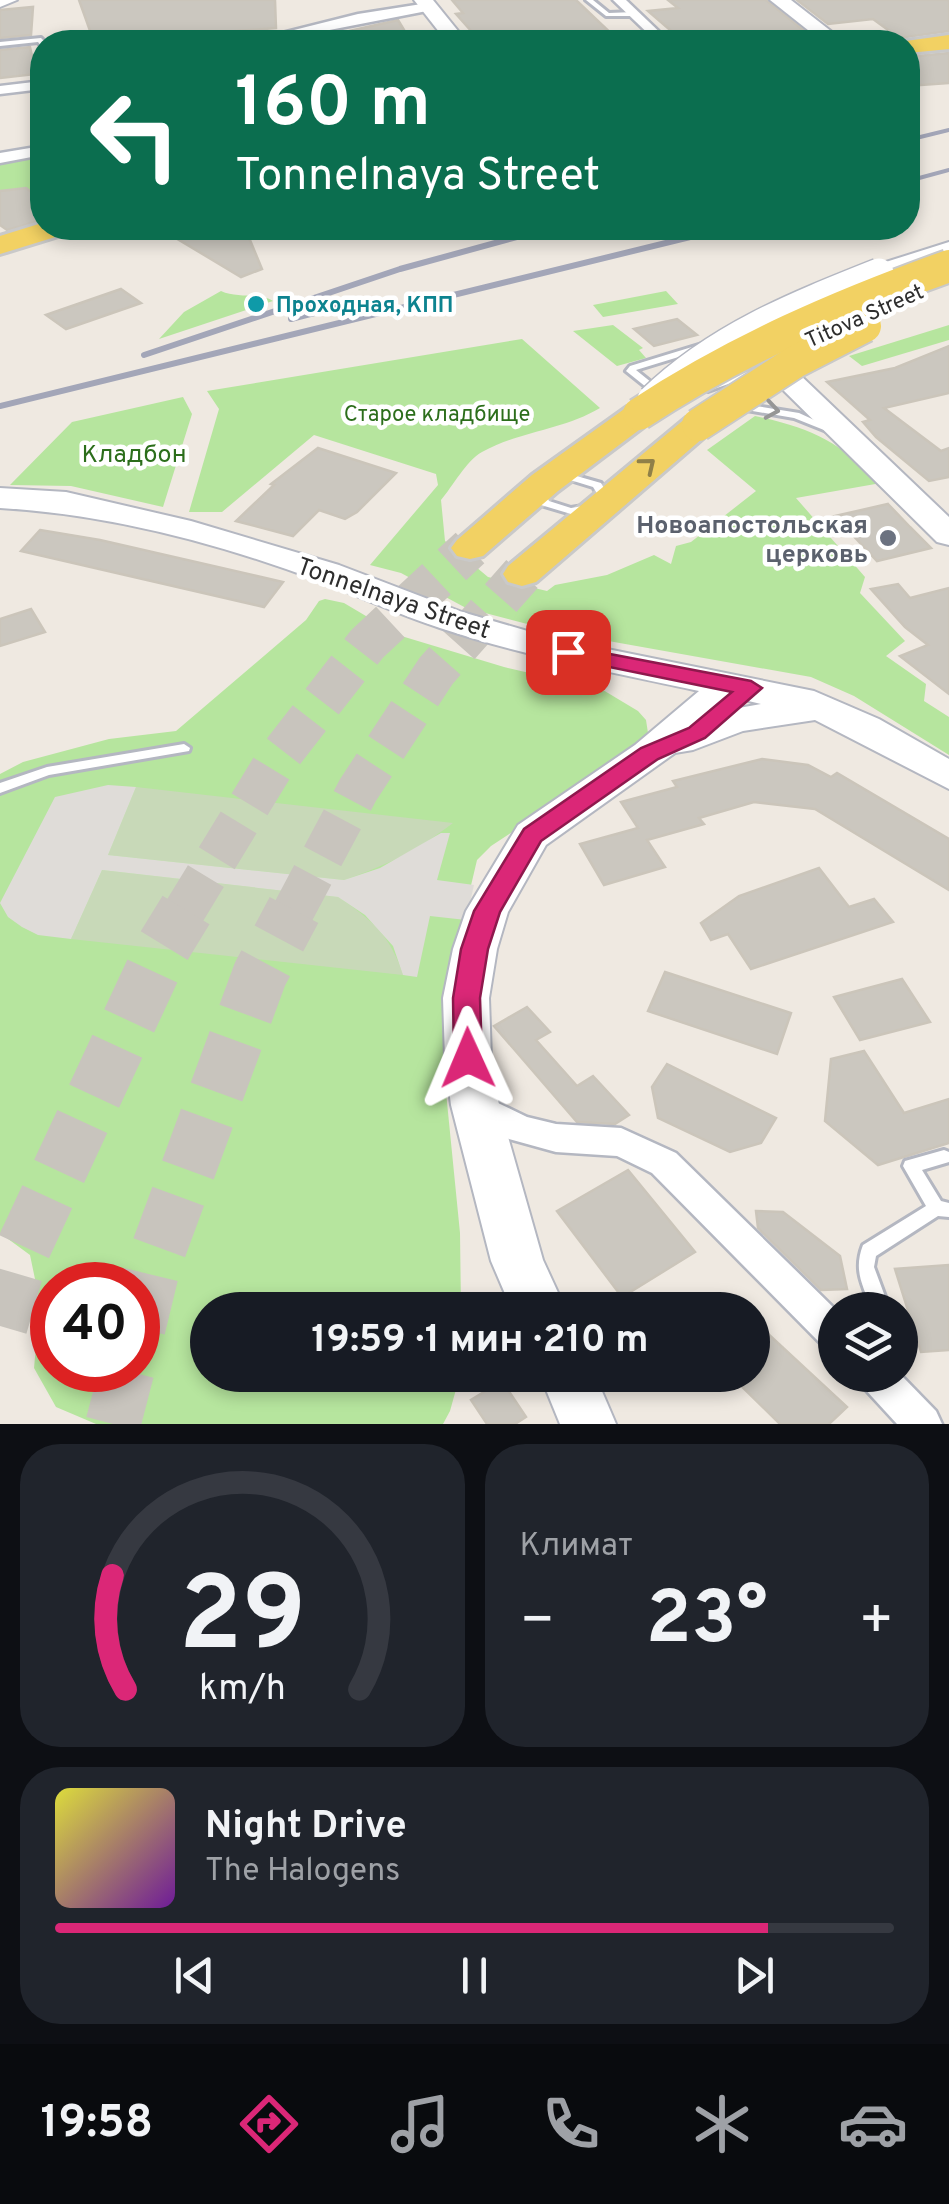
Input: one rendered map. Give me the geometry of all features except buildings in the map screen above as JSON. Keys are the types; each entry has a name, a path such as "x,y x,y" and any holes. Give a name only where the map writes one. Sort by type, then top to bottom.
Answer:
{"main road":[{"path":"0,1 8,0"},
{"path":"779,0 822,30"},
{"path":"425,3 447,30"},
{"path":"920,45 949,42"},
{"path":"0,245 30,236"},
{"path":"639,414 670,380 708,350 804,303 879,272 949,250"},
{"path":"470,548 546,483 639,414 742,354 812,320 949,266"},
{"name":"Titova Street","path":"786,355 885,301 949,278"},
{"path":"522,574 600,506 695,407 949,289"},
{"path":"786,355 785,376 949,535"},
{"name":"Tonnelnaya Street","path":"0,498 66,502 178,528 326,572 450,620 592,658 741,686 828,710 949,776"},
{"path":"592,658 641,682 654,696 659,710 650,754"},
{"path":"650,754 696,732 739,701 741,686"},
{"path":"531,1292 517,1261 475,1104 468,1058 466,998 474,949 487,911 532,835 741,686"},
{"path":"696,732 774,712 828,710"},
{"path":"575,1392 588,1424"}],"street":[{"path":"619,0 651,30"},
{"path":"306,30 425,3"},
{"path":"0,90 30,86"},
{"path":"0,158 30,152"},
{"path":"475,1104 520,1128 556,1138 622,1142 664,1163 818,1316"},
{"path":"896,1392 923,1424"}],"lane":[{"path":"589,0 608,15 633,13"},
{"path":"0,44 30,41"},
{"path":"695,407 786,355 744,332 631,370 655,390 695,407 796,415 859,446"},
{"path":"566,476 594,482 602,491 600,506 577,511 553,508 540,496 546,483 566,476"},
{"path":"0,788 47,771 184,748"},
{"path":"874,1292 865,1267 869,1252 943,1209 911,1166 944,1156"}],"green space":[{"path":"30,156 30,191 0,191 0,161"},
{"path":"221,291 273,301 159,339 184,312"},
{"path":"666,291 678,304 603,317 593,305"},
{"path":"613,325 643,348 639,350 646,358 617,366 573,331"},
{"path":"949,325 949,340 862,366 849,356"},
{"name":"Старое кладбище","path":"522,339 600,408 511,439 476,456 441,500 445,541 488,577 547,591 555,585 607,575 654,555 671,564 676,546 691,542 756,491 707,450 755,416 809,432 837,447 881,483 796,498 865,577 860,593 905,641 886,656 926,684 924,701 949,717 949,755 854,696 811,677 558,632 466,608 401,573 370,565 438,485 436,474 314,435 222,512 189,512 219,409 207,391"},
{"name":"Кладбон","path":"183,397 192,414 163,507 71,486 10,485 72,422"},
{"path":"319,601 344,603 398,635 504,667 603,690 638,711 646,720 648,733 633,753 491,846 477,860 456,949 443,1062 460,1233 461,1292 190,1292 190,1392 455,1392 443,1424 96,1424 56,1407 48,1392 160,1392 160,1262 31,1262 30,1255 0,1233 0,774 23,762 109,739 176,731 306,620"},
{"path":"136,787 453,823 402,856 344,880 108,855"},
{"path":"102,870 338,897 378,930 392,949 403,975 71,939"}],"shaded area":[{"path":"108,785 136,787 108,855 344,880 380,868 441,833 450,833 437,880 474,885 466,920 430,916 417,977 403,975 393,946 365,915 338,897 102,870 71,939 38,935 22,927 8,917 0,903 55,797"}],"tunnel":[{"path":"184,912 276,761 367,644 470,548"},
{"path":"293,912 358,790 436,671 522,574"},
{"path":"0,1326 22,1251 164,946 186,910"},
{"path":"154,1262 260,974 294,910"},
{"path":"113,1424 121,1392"}],"railway":[{"path":"920,137 949,130"},
{"path":"920,178 949,170"},
{"path":"144,355 400,269 506,240"},
{"path":"0,406 678,240"},
{"path":"291,319 349,304"}],"place":[{"name":"Проходная, КПП","path":"256,304"},
{"name":"Новоапостольская церковь","path":"888,538"}],"route":[{"path":"468,1058 466,998 474,949 487,911 532,835 650,754 697,733 751,688 568,652"}]}
